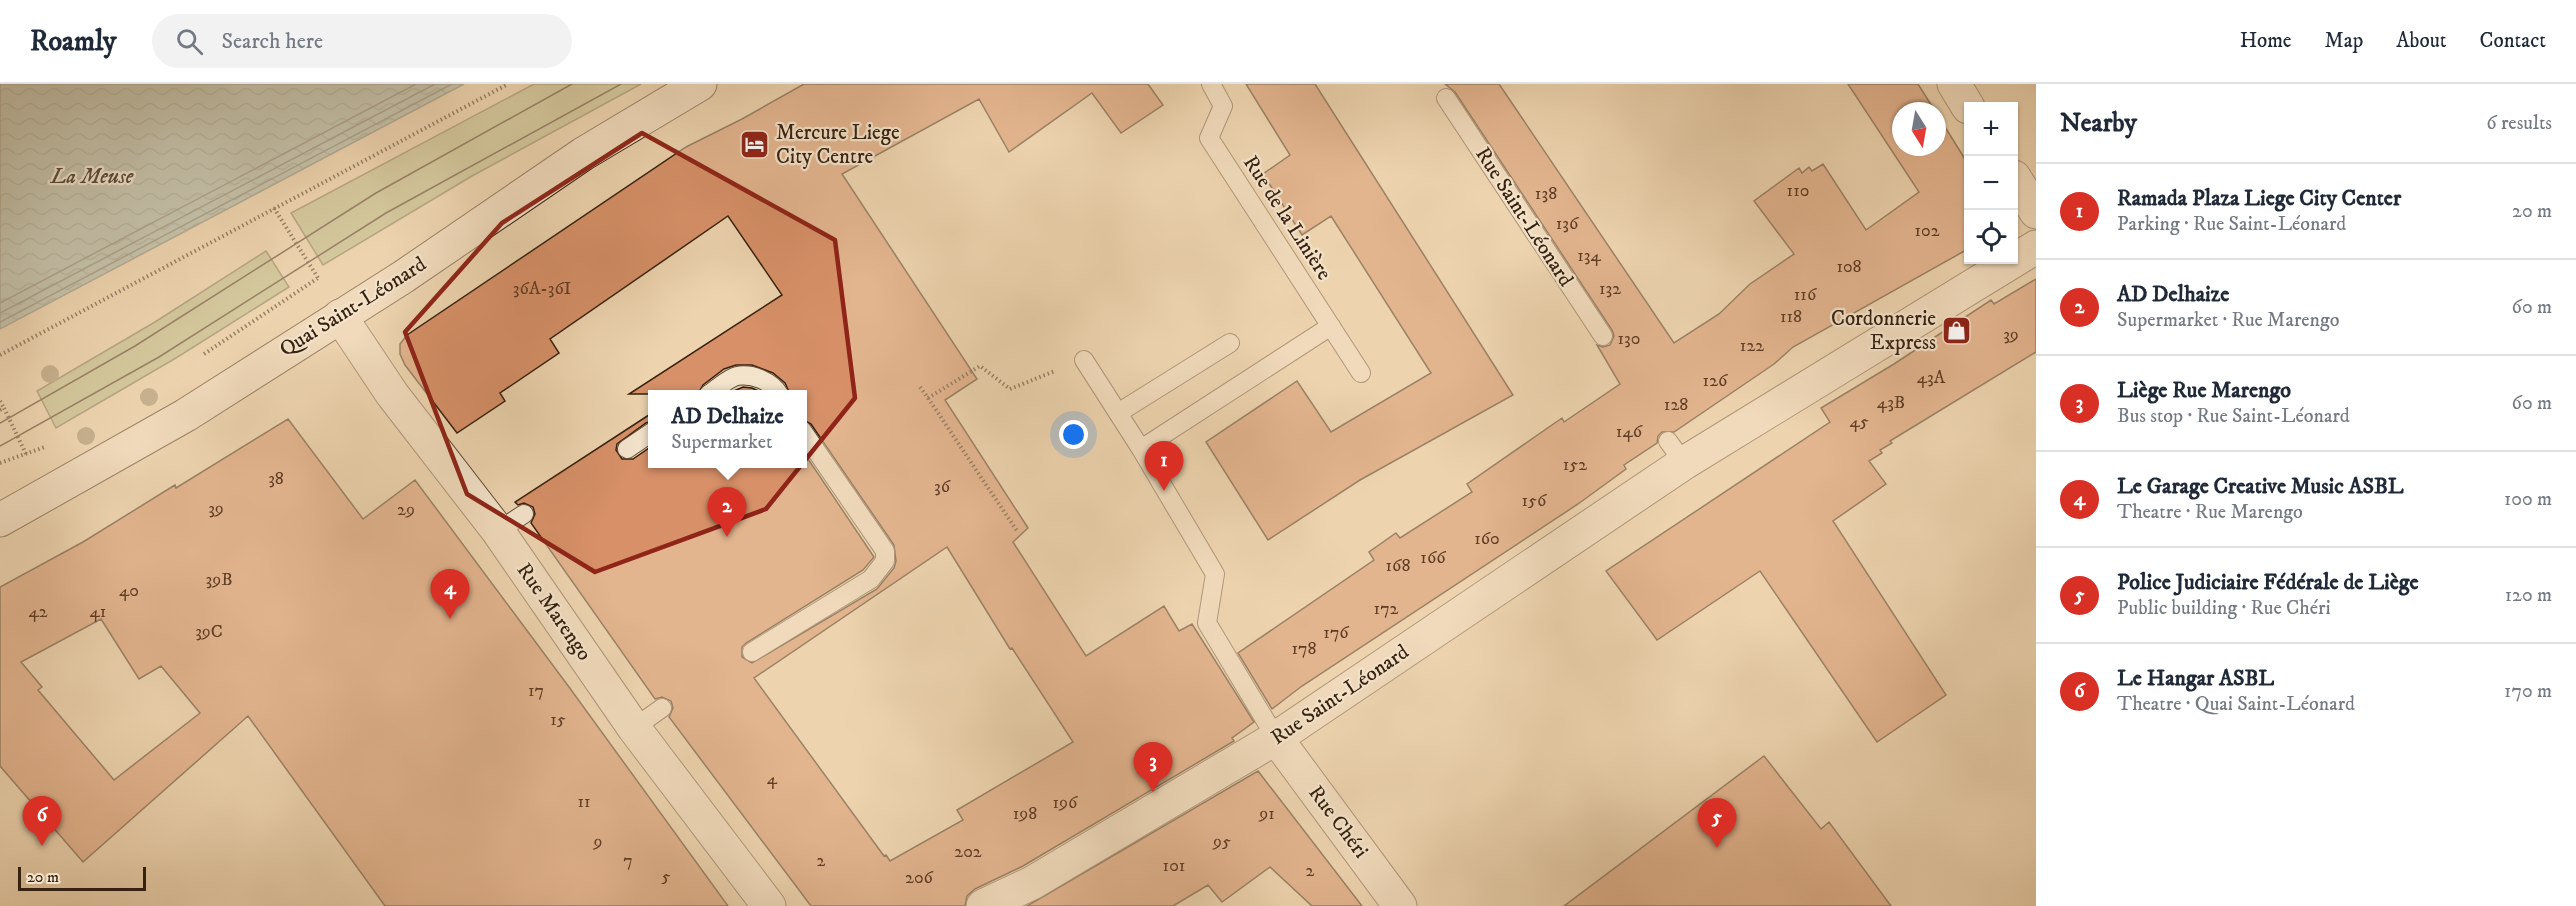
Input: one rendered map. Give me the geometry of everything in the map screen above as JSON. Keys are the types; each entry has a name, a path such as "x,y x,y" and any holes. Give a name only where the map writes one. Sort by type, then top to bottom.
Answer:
{"street":[{"name":"Quai Saint-Léonard","path":"0,520 186,415 403,277 583,154 700,84"},
{"path":"1954,84 1965,102"},
{"path":"2018,185 2036,212"},
{"name":"Rue Saint-Léonard","path":"983,906 1032,883 1276,738 1676,452 2036,247"},
{"name":"Rue Marengo","path":"340,316 392,394 511,522 634,728 769,906"},
{"name":"Rue Chéri","path":"1276,738 1400,906"}],"lane":[{"name":"Rue de la Linière","path":"1211,84 1223,106 1209,138 1361,373"},
{"name":"Rue Saint-Léonard","path":"1446,98 1603,336"},
{"path":"1141,449 1331,326"},
{"path":"1118,413 1230,343"},
{"path":"1084,360 1141,449 1215,573 1207,623 1276,738"},
{"path":"715,390 736,376 753,377 773,384 777,390"},
{"path":"627,448 648,435"},
{"path":"753,652 871,579 885,561 885,551 807,437"},
{"path":"634,728 662,708"}],"path":[{"path":"0,355 508,84"},
{"path":"195,360 318,278 274,208"},
{"path":"928,398 980,366 1010,389 1084,360"},
{"path":"920,387 1017,531"},
{"path":"0,400 2,409 26,454"},
{"path":"0,463 54,444"}],"highlighted area":[{"path":"642,133 835,240 855,398 766,509 595,572 467,494 405,332 502,223"}],"green space":[{"path":"534,84 641,84 472,176 323,265 291,213"},
{"path":"266,251 289,287 176,358 56,428 37,391 155,322"}],"water":[{"name":"La Meuse","path":"0,84 464,84 0,329"}],"building":[{"path":"804,84 1148,84 1163,105 1121,133 1092,93 1009,152 979,99 842,174 977,379 945,400 1028,528 1013,542 1086,656 1164,606 1179,631 1192,624 1254,722 1232,738 1234,741 1023,866 975,889 967,896 965,906 811,906 669,717 673,708 671,701 662,697 655,699 531,523 535,514 533,507 524,503 518,505 515,502 648,416 648,422 617,444 616,450 622,459 633,459 648,449 648,468 807,468 807,457 874,557 863,570 746,643 742,647 742,657 752,663 877,589 894,568 896,561 894,545 811,424 807,422 807,390 788,390 785,383 773,373 752,365 736,365 724,369 703,385 700,390 648,390 648,394 629,394 782,295 728,216 550,339 559,353 500,393 505,401 457,433 405,365 400,354 400,344 407,335 686,147","holes":["947,547 1010,649 1012,648 1073,742 957,810 963,820 890,861 886,855 884,856 754,678"]},
{"path":"1246,84 1315,84 1513,395 1360,480 1268,540 1206,442 1297,381 1331,432 1431,373 1331,216 1302,235 1263,174 1290,155"},
{"path":"1445,84 1499,84 1674,343 1719,314 1750,284 1794,254 1754,201 1799,168 1802,173 1809,167 1812,171 1823,164 1866,230 1919,192 1895,156 1946,156 1946,129 1964,158 1964,251 1793,347 1774,364 1674,432 1662,432 1658,436 1657,443 1624,465 1626,469 1578,504 1302,686 1272,709 1238,653 1374,560 1369,552 1396,533 1400,538 1472,492 1467,484 1562,418 1564,422 1620,384 1597,345 1603,347 1610,345 1614,336 1612,330 1455,92"},
{"path":"1848,84 1918,84 1929,102 1892,102 1892,151"},
{"path":"2036,279 2036,352 1890,441 1892,443 1880,450 1882,453 1869,461 1886,484 1833,521 1946,695 1877,742 1760,571 1657,640 1606,571 1830,422 1821,408 1894,364 1991,300 1994,304"},
{"path":"743,387 756,390 736,390"},
{"path":"288,419 363,519 415,480 728,906 385,906 248,716 83,862 0,766 0,587 83,542 175,485 176,488","holes":["101,619 139,679 161,666 200,713 114,780 38,690 42,687 21,662"]},
{"path":"1764,756 1821,829 1829,822 1891,906 1564,906"},
{"path":"1258,771 1362,906 1312,906 1270,867 1222,902 1208,885 1173,906 1027,906"}],"tram line":[{"path":"0,423 135,346 376,193 572,84"},
{"path":"0,446 159,357 386,213 621,84"}],"place":[{"name":"Mercure Liege City Centre","path":"755,145"},
{"name":"Cordonnerie Express","path":"1957,331"},
{"name":"Ramada Plaza Liege City Center","path":"1164,491"},
{"name":"AD Delhaize","path":"727,537"},
{"name":"Le Garage Creative Music ASBL","path":"450,619"},
{"name":"Liège Rue Marengo","path":"1153,792"},
{"name":"Le Hangar ASBL","path":"42,846"},
{"name":"Police Judiciaire Fédérale de Liège","path":"1717,848"}]}
